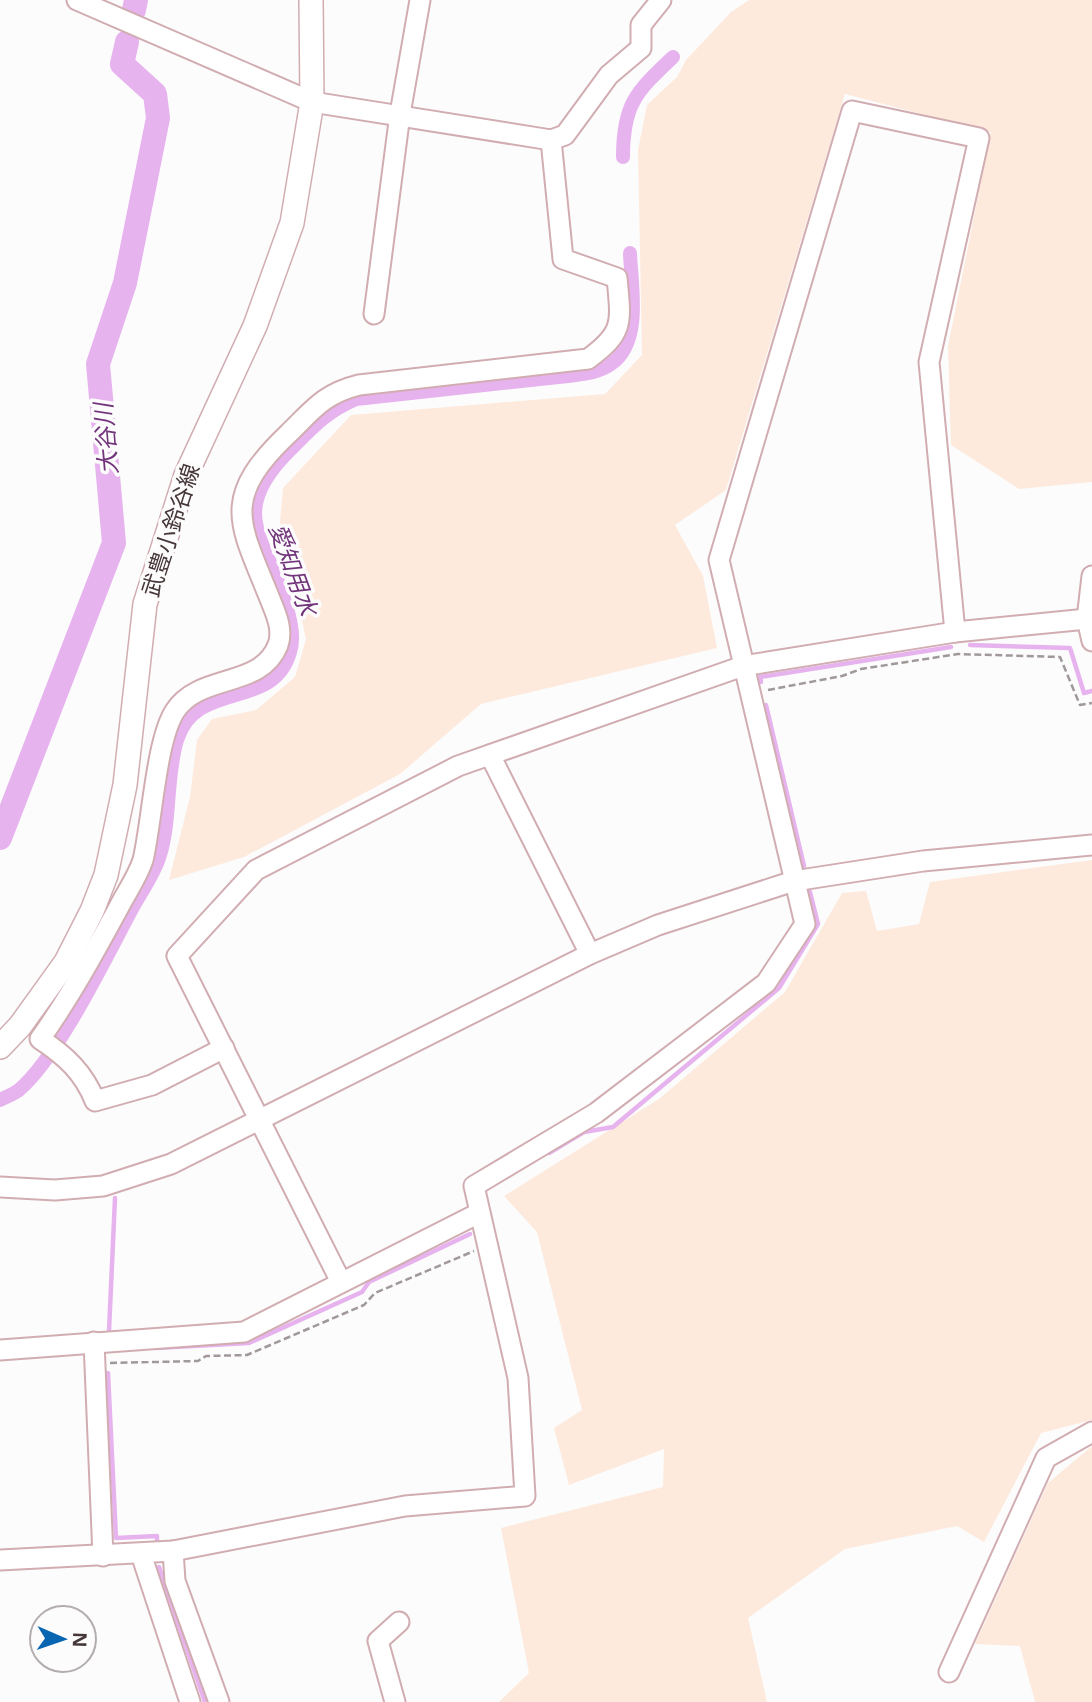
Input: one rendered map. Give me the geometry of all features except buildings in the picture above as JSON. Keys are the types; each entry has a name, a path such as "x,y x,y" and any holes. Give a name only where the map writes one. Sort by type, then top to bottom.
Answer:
{"main road":[{"name":"武豊小鈴谷線","path":"0,1047 20,1026 66,962 92,911 106,875 125,785 145,604 186,475 255,326 292,223 312,102 311,0"}],"street":[{"path":"77,0 107,6 312,102 551,140 565,135 609,75 641,48 641,25 661,0"},
{"path":"374,314 400,114 420,0"},
{"path":"0,1560 173,1551 405,1506 525,1496 518,1378 474,1186 596,1113 766,983 805,924 719,560 852,111 979,138 929,362 955,632"},
{"path":"224,1048 152,1085 95,1101 86,1080 60,1053 40,1039 75,990 142,863 164,739 175,710 196,691 253,674 268,660 279,644 279,622 240,517 244,490 260,461 334,391 359,385 588,359 613,341 620,313 617,278 563,258 551,140"},
{"path":"1092,576 1087,618 1092,641"},
{"path":"341,1282 177,956 256,870 458,766 743,666 955,632 1087,618"},
{"path":"490,755 590,954"},
{"path":"0,1187 55,1190 103,1186 171,1164 258,1118 590,954 657,925 794,881 923,860 1092,845"},
{"path":"0,1350 244,1332 479,1213"},
{"path":"94,1342 103,1556"},
{"path":"949,1672 1046,1458 1092,1432"},
{"path":"173,1551 175,1581 219,1702"},
{"path":"141,1554 190,1702"},
{"path":"395,1702 378,1641 399,1622"}],"path":[{"path":"750,693 842,676 861,669 958,654 1060,657 1080,705 1092,703"}],"shaded area":[{"path":"749,0 1092,0 1092,482 1019,489 951,445 948,346 991,132 845,94 726,490 675,525 703,576 717,648 481,704 400,774 244,857 169,880 190,797 197,740 212,719 256,710 295,677 306,639 280,522 283,488 351,415 605,394 642,355 638,150 647,105 677,77 686,60 731,12"},
{"path":"1092,860 1092,1420 1041,1433 984,1542 957,1526 845,1549 748,1618 767,1702 499,1702 529,1673 501,1528 663,1487 664,1449 569,1485 554,1428 582,1410 537,1232 504,1196 659,1099 785,992 842,893 866,891 877,931 919,924 930,882"},
{"path":"1092,1446 1092,1702 1035,1702 1020,1646 975,1644 1048,1483"}],"waterway":[{"name":"大谷川","path":"134,10 136,0"},
{"name":"大谷川","path":"0,838 114,543 98,364 125,283 158,118 155,94 122,64 127,42"},
{"name":"愛知用水","path":"623,157 626,124 634,100 673,57"},
{"name":"愛知用水","path":"0,1100 19,1090 50,1054 81,1004 155,868 166,827 171,769 177,740 187,721 201,709 217,701 268,682 281,670 290,652 292,634 289,616 282,590 258,531 255,513 258,494 269,474 320,421 356,399 590,373 611,364 628,342 631,328 633,296 630,253"},
{"path":"970,645 1070,648 1084,693 1092,691"},
{"path":"761,682 760,677 951,647"},
{"path":"766,705 804,866"},
{"path":"549,1153 584,1132 613,1127 779,988 818,924 810,892"},
{"path":"109,1331 115,1198"},
{"path":"156,1348 249,1343 362,1292 369,1282 470,1234"},
{"path":"108,1373 116,1538 157,1536 157,1543"},
{"path":"159,1567 205,1702"}]}
